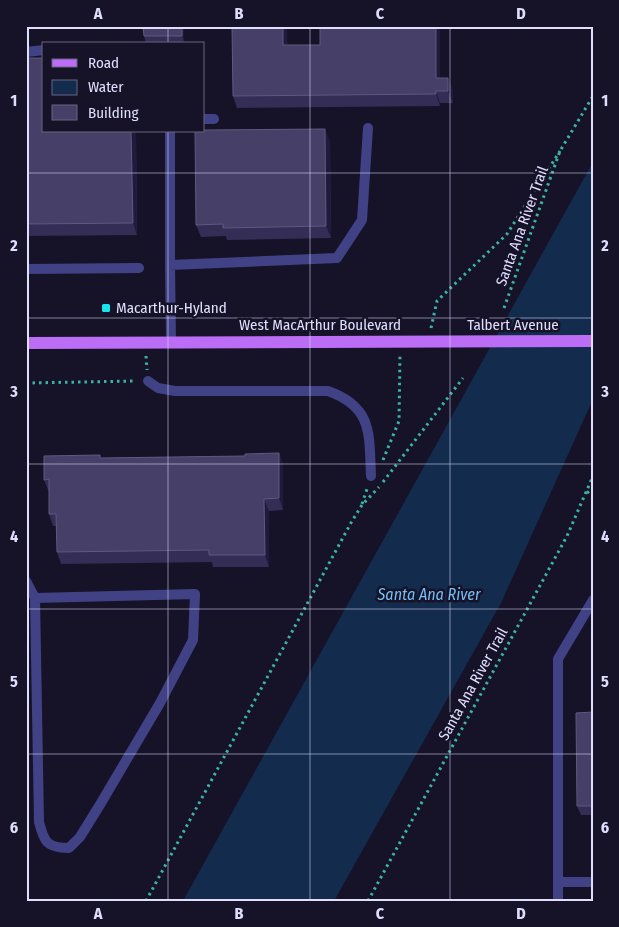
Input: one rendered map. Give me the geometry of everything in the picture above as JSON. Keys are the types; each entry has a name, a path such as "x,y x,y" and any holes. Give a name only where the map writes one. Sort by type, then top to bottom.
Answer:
{"main road":[{"name":"Talbert Avenue","path":"432,341 593,341"},
{"name":"West MacArthur Boulevard","path":"26,343 432,341"}],"lane":[{"path":"26,52 42,50"},
{"path":"170,265 338,258 362,220 368,128"},
{"path":"170,132 170,342"},
{"path":"26,269 138,268"},
{"path":"148,381 158,388 175,391 328,391 345,397 359,409 366,425 371,476"},
{"path":"26,581 35,598 39,822 44,839 54,848 69,848 80,837 102,803 160,703 193,640 195,594 35,598"},
{"path":"558,901 558,659 593,600"},
{"path":"558,882 593,882"}],"path":[{"name":"Santa Ana River Trail","path":"432,341 432,316 437,301 507,234 593,96"},
{"name":"Santa Ana River Trail","path":"504,308 560,151"},
{"path":"146,901 362,505 371,476 386,455 399,421 400,341"},
{"path":"26,383 148,381 146,342"},
{"path":"362,505 377,490 463,378"},
{"name":"Santa Ana River Trail","path":"368,901 567,536 593,476"},
{"path":"586,494 593,488"}],"water":[{"name":"Santa Ana River","path":"593,162 593,399 501,603 334,901 183,901"}],"building":[{"path":"143,26 182,26 182,36 144,36"},
{"path":"232,26 283,26 283,45 320,45 320,26 436,26 436,78 448,78 448,91 436,91 436,94 233,96"},
{"path":"26,58 42,58 42,132 131,132 133,223 26,224"},
{"path":"325,129 326,226 223,228 223,224 196,225 195,132 205,132 205,130"},
{"path":"279,453 279,498 264,499 265,555 209,555 209,550 57,552 56,514 49,514 49,479 44,480 44,456 100,455 100,458 245,456 245,454"},
{"path":"593,712 593,806 577,806 576,713"}],"place":[{"name":"Macarthur-Hyland","path":"106,308"}]}
